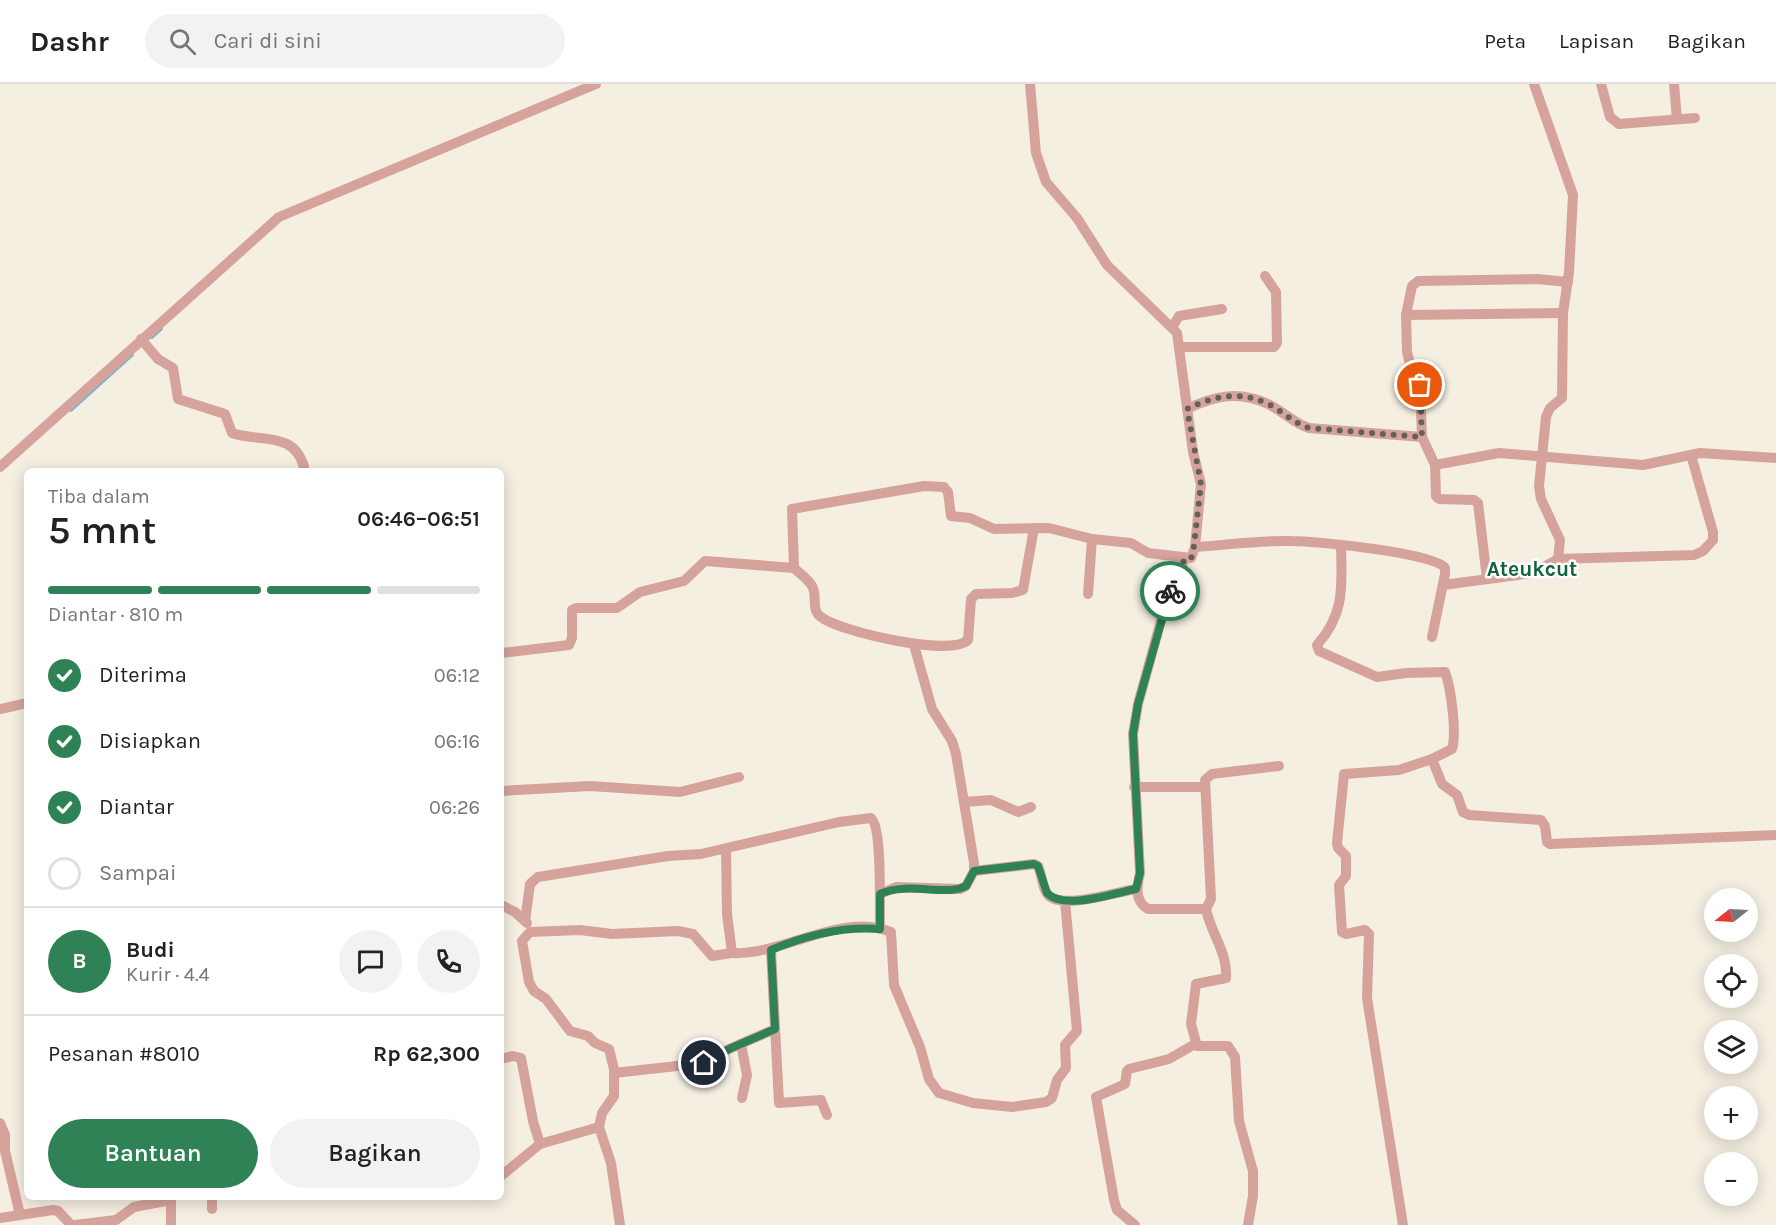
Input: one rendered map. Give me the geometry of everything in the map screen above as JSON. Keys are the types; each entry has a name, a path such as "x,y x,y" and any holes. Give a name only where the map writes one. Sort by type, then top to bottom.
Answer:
{"street":[{"path":"0,466 279,217 596,84"},
{"path":"794,568 792,509 924,486 944,487 948,492 951,516 970,518 1003,530 1049,528 1092,539 1131,543 1148,553 1191,558 1195,547 1201,484 1187,409 1179,347 1173,326 1107,265 1077,218 1046,182 1037,158 1030,84"},
{"path":"1534,84 1572,184 1569,278 1563,313 1562,398 1550,408 1540,454 1540,495 1560,540 1558,560"},
{"path":"1601,84 1610,117 1619,124 1695,118"},
{"path":"1674,84 1677,119"},
{"path":"1179,347 1274,347 1276,296 1265,276"},
{"path":"1487,579 1478,503 1474,500 1438,500 1435,465 1422,437 1420,385 1411,368 1407,352 1406,315 1412,286 1418,281 1569,278"},
{"path":"1173,326 1179,316 1222,309"},
{"path":"1406,315 1563,313"},
{"path":"141,339 158,359 172,368 178,399 225,414 232,432 284,441 300,456 304,468"},
{"path":"1187,409 1212,398 1234,395 1268,404 1298,425 1309,428 1422,437"},
{"path":"1435,465 1499,453 1540,454 1643,465 1691,455 1720,453 1776,458"},
{"path":"1443,585 1533,573 1558,560 1681,557 1703,551 1713,540 1713,532 1691,455"},
{"path":"504,653 569,645 572,638 572,610 576,608 617,608 640,592 684,581 690,577 700,563 705,561 794,568 811,584 814,590 813,603 820,616 890,640 914,645 965,643 968,640 971,599 976,594 1012,593 1023,590 1034,528"},
{"path":"1088,594 1092,539"},
{"path":"1195,547 1292,540 1403,552 1441,562 1445,568 1443,585 1432,637"},
{"path":"1341,546 1342,588 1338,607 1331,630 1318,649 1377,677 1406,673 1445,672 1450,695 1454,740 1452,749 1432,759 1399,770 1344,774 1337,843 1338,848 1346,856 1346,876 1339,885 1342,932 1346,934 1365,930 1369,934 1367,998 1403,1225"},
{"path":"1185,558 1168,595 1138,704 1133,734 1140,873 1136,889 1140,904 1148,909 1206,909"},
{"path":"880,894 896,887 960,889 966,886 974,871 956,754 952,741 932,709 914,645"},
{"path":"0,708 24,704"},
{"path":"1432,759 1442,784 1457,795 1463,812 1468,815 1541,820 1545,826 1547,842 1550,844 1776,835"},
{"path":"1248,1225 1253,1171 1239,1121 1235,1057 1228,1046 1201,1048 1195,1044 1191,1024 1195,987 1199,983 1224,980 1226,976 1224,955 1215,940 1206,909 1211,898 1205,780 1212,774 1279,766"},
{"path":"504,791 590,786 680,792 739,777"},
{"path":"1134,787 1205,787"},
{"path":"964,802 991,800 1018,812 1031,807"},
{"path":"525,921 530,884 538,877 726,849 839,822 871,818 876,824 880,929"},
{"path":"726,849 727,914 732,953"},
{"path":"974,871 1034,864 1038,866 1047,893 1058,901 1076,901 1136,889"},
{"path":"620,1225 611,1163 599,1127 602,1113 614,1096 614,1073 608,1047 595,1043 588,1036 570,1031 546,999 532,989 521,943 530,932 580,930 612,934 678,931 693,934 712,956 771,950 793,940 844,929 880,929 891,932 894,985 920,1047 929,1079 939,1093 973,1103 1012,1107 1038,1104 1052,1098 1057,1080 1067,1063 1065,1045 1077,1031 1065,901"},
{"path":"504,907 525,921 530,932"},
{"path":"771,950 779,1103 821,1100 827,1115"},
{"path":"614,1073 704,1063 775,1029"},
{"path":"741,1044 747,1075 742,1098"},
{"path":"1135,1225 1117,1210 1096,1098 1125,1084 1126,1071 1129,1069 1169,1059 1195,1044"},
{"path":"504,1058 513,1056 521,1058 533,1121 540,1144"},
{"path":"0,1123 5,1135 5,1152 20,1215"},
{"path":"504,1174 540,1144 599,1127"},
{"path":"0,1218 53,1210 58,1211 73,1225 116,1220 134,1207 163,1200"},
{"path":"171,1200 171,1225"},
{"path":"212,1200 212,1209"}],"waterway":[{"path":"152,338 162,329"},
{"path":"71,411 133,355"}],"way so far":[{"path":"1170,591 1185,558 1191,558 1193,554 1201,484 1193,452 1187,409 1220,395 1234,395 1268,404 1298,425 1309,428 1422,437 1420,385"}],"district":[{"name":"Ateukcut","path":"1532,569"}],"route":[{"path":"704,1063 729,1049 775,1029 771,950 793,940 844,929 880,929 880,894 896,887 960,889 966,886 974,871 1034,864 1041,872 1047,893 1058,901 1076,901 1136,889 1140,873 1133,734 1138,704 1170,591"}]}
